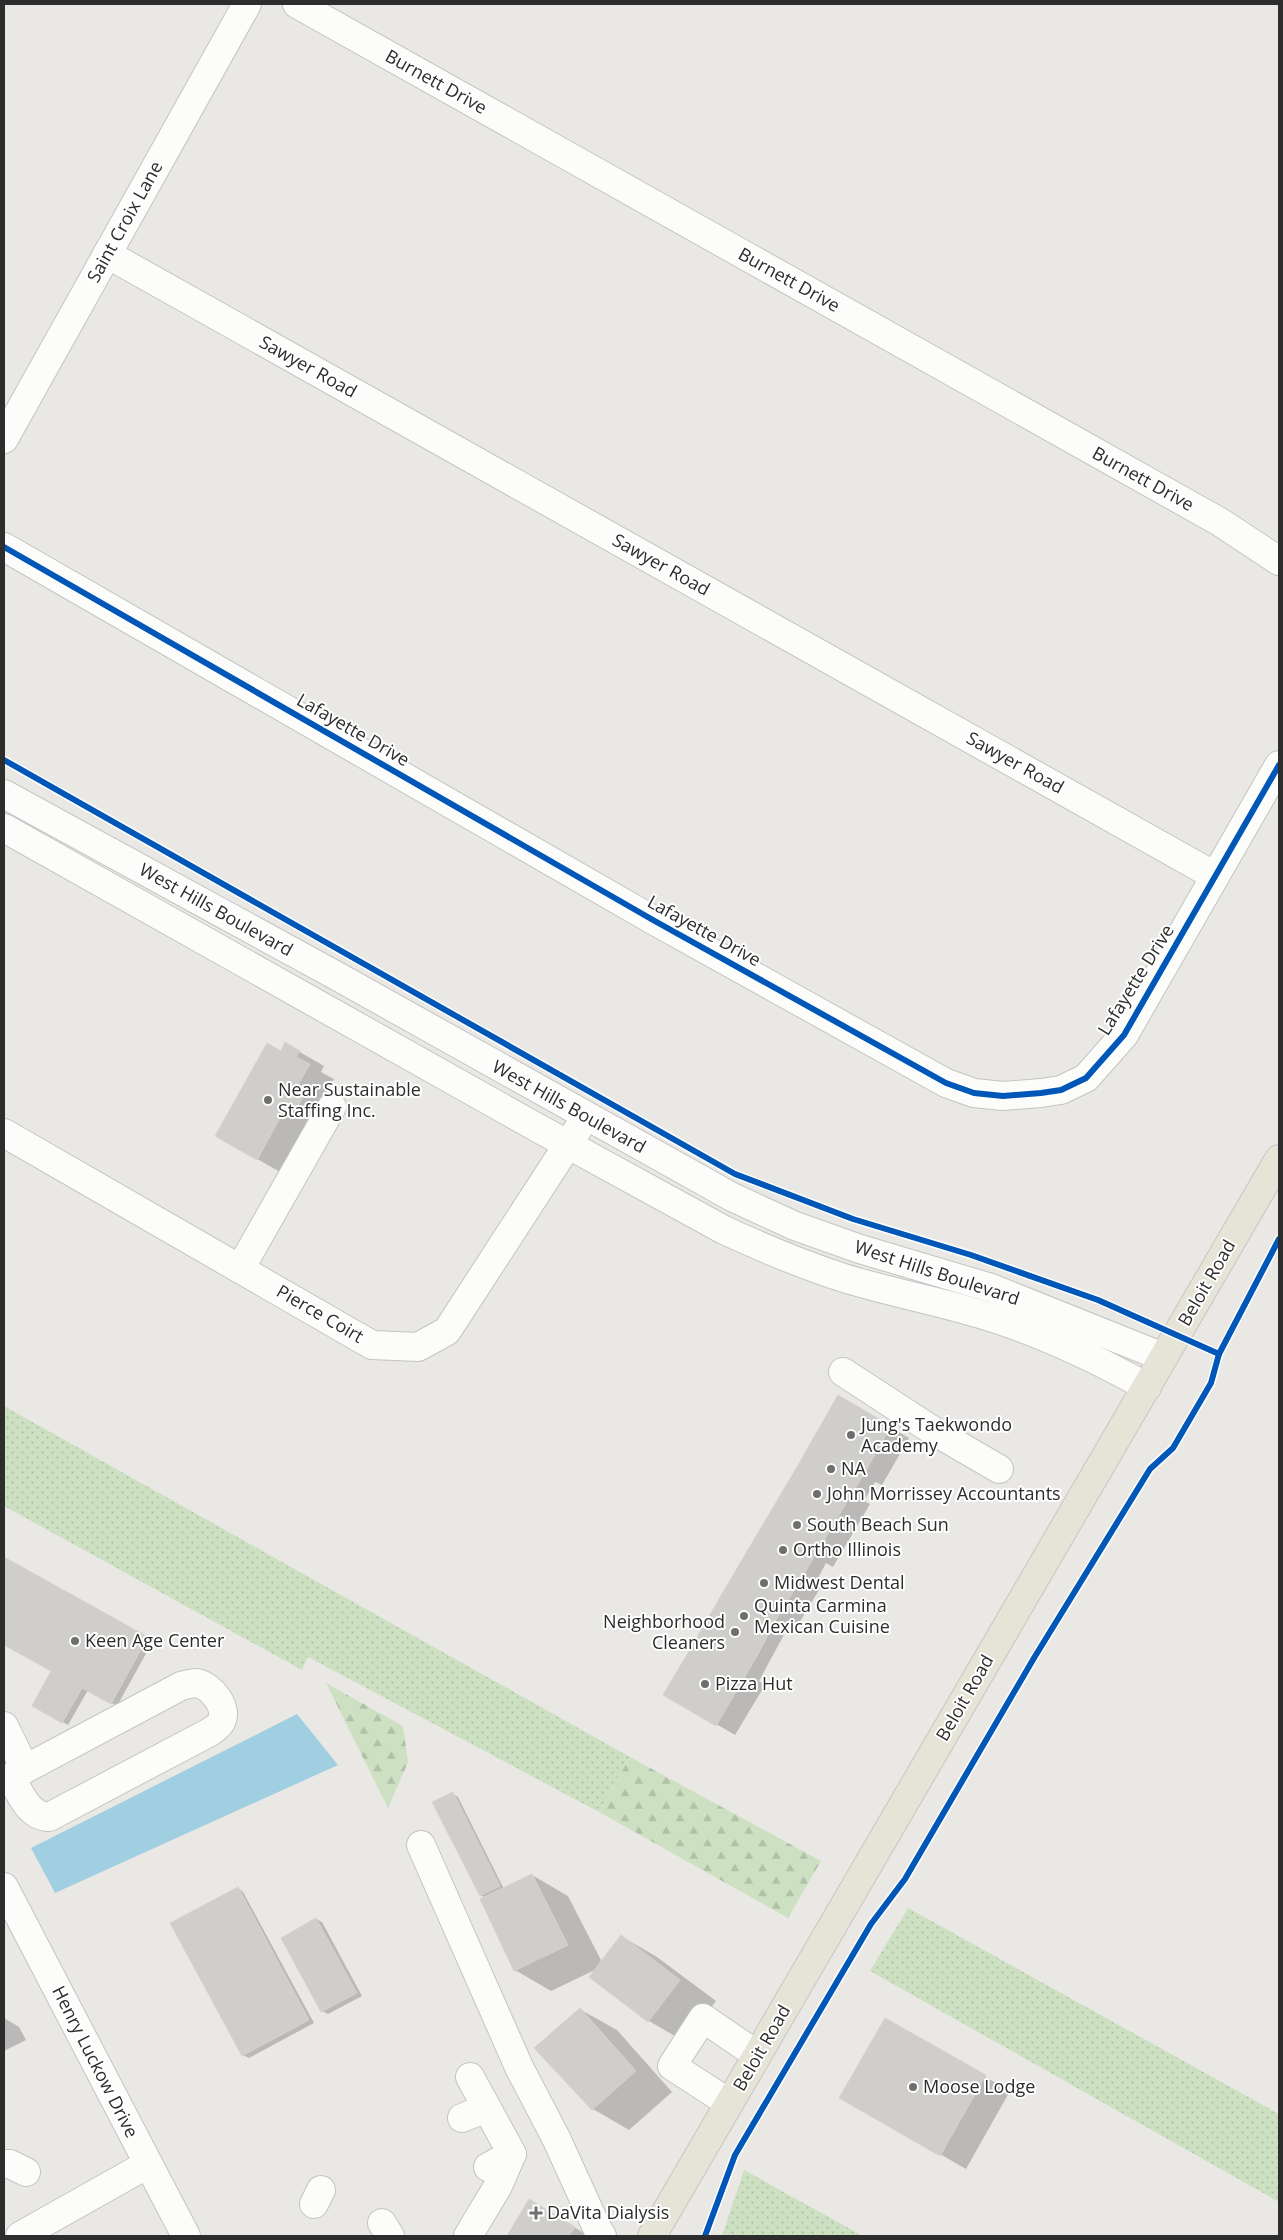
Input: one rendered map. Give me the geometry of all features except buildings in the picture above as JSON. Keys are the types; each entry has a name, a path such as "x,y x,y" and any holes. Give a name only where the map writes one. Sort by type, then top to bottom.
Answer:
{"main road":[{"name":"Beloit Road","path":"652,2236 1279,1159"}],"street":[{"name":"Saint Croix Lane","path":"4,439 247,4"},
{"name":"Burnett Drive","path":"297,4 1220,522 1279,561"},
{"name":"Sawyer Road","path":"107,254 1216,876"},
{"name":"Lafayette Drive","path":"4,547 653,920 946,1083 974,1093 1003,1096 1041,1093 1061,1090 1086,1078 1124,1035 1279,765"},
{"name":"West Hills Boulevard","path":"4,794 335,975 732,1197 795,1226 860,1249 991,1288 1163,1358"},
{"path":"7,837 28,808"},
{"name":"West Hills Boulevard","path":"7,837 695,1215 754,1244 845,1278 980,1314 1038,1334 1093,1358 1146,1387"},
{"path":"240,1269 332,1107"},
{"name":"Pierce Coirt","path":"4,1133 372,1345 418,1347 447,1331 586,1117"},
{"path":"844,1372 932,1430 999,1469"},
{"path":"4,1726 13,1776 21,1796 32,1810 42,1817 49,1817 210,1732 221,1724 224,1715 218,1699 204,1686 195,1683 181,1686 13,1776"},
{"path":"421,1845 519,2067 557,2140 602,2236"},
{"name":"Henry Luckow Drive","path":"4,1887 186,2236"},
{"path":"729,2103 672,2066 703,2018 757,2055"},
{"path":"470,2078 474,2113 512,2154"},
{"path":"488,2167 512,2154"},
{"path":"468,2236 498,2186 512,2154"},
{"path":"20,2236 148,2164"}],"green space":[{"path":"4,1406 630,1757 599,1812 308,1657 302,1670 4,1506"},
{"path":"326,1683 403,1726 408,1762 388,1808"},
{"path":"630,1757 821,1861 788,1918 599,1812"},
{"path":"908,1908 1279,2114 1279,2202 870,1971"},
{"path":"744,2170 863,2236 722,2236"}],"water":[{"path":"297,1714 338,1765 55,1893 31,1848"}],"cycle path":[{"path":"4,547 653,920 946,1083 974,1093 1003,1096 1041,1093 1061,1090 1086,1078 1124,1035 1279,765"},
{"path":"4,760 735,1174 853,1219 971,1255 1098,1300 1219,1354"},
{"path":"705,2236 735,2155 871,1924 905,1879 1034,1658 1150,1469 1173,1448 1211,1383 1219,1354 1279,1239"}],"place":[{"name":"Near Sustainable Staffing Inc.","path":"268,1100"},
{"name":"Jung's Taekwondo Academy","path":"851,1435"},
{"name":"NA","path":"831,1469"},
{"name":"John Morrissey Accountants","path":"817,1494"},
{"name":"South Beach Sun","path":"797,1525"},
{"name":"Ortho Illinois","path":"783,1550"},
{"name":"Midwest Dental","path":"764,1583"},
{"name":"Quinta Carmina Mexican Cuisine","path":"744,1616"},
{"name":"Neighborhood Cleaners","path":"735,1632"},
{"name":"Keen Age Center","path":"75,1641"},
{"name":"Pizza Hut","path":"705,1684"},
{"name":"Moose Lodge","path":"913,2087"},
{"name":"DaVita Dialysis","path":"536,2213"}]}
